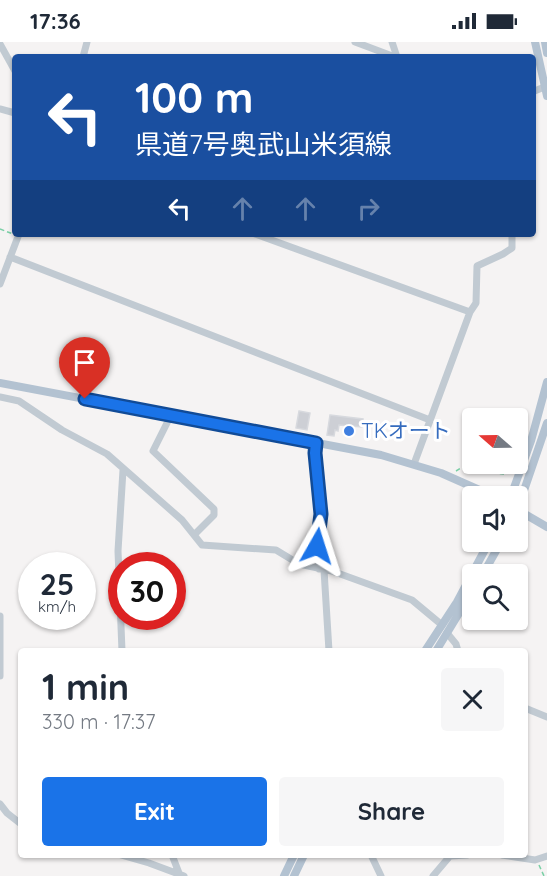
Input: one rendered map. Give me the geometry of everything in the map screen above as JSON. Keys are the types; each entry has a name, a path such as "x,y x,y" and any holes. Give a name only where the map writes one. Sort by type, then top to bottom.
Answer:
{"main road":[{"path":"535,42 546,90"},
{"path":"544,42 547,53"},
{"path":"515,486 531,441 547,382"},
{"path":"0,383 381,455 453,477 472,486"},
{"path":"526,486 547,423"},
{"path":"528,515 547,527"},
{"path":"437,648 484,552"},
{"path":"427,648 445,629 462,606"},
{"path":"284,876 293,858"},
{"path":"294,876 303,858"}],"street":[{"path":"354,42 388,54"},
{"path":"0,44 12,66"},
{"path":"0,284 17,237"},
{"path":"263,237 470,312"},
{"path":"414,464 470,312 476,303 477,266 512,248 512,237"},
{"path":"10,257 430,420"},
{"path":"0,397 20,401 62,430 107,454 182,520 202,545 276,550 299,564 321,569 411,600 445,629 457,648"},
{"path":"171,415 153,451 214,509 214,515 194,536"},
{"path":"316,443 321,514 317,546 329,648"},
{"path":"122,648 118,551 123,470"},
{"path":"0,616 0,676"},
{"path":"528,709 547,717"},
{"path":"0,804 18,822"},
{"path":"522,858 535,860 547,856"},
{"path":"130,858 181,874"},
{"path":"173,858 181,874"},
{"path":"372,858 381,876"},
{"path":"433,876 448,858"}],"path":[{"path":"453,477 457,470 462,468"},
{"path":"535,860 544,876"}],"building":[{"path":"299,411 310,413 307,430 296,428"},
{"path":"330,415 363,419 362,427 339,425 334,436 327,435"}],"place":[{"name":"TKオート","path":"349,431"}],"route":[{"path":"85,399 316,443 321,514 317,546"}]}
